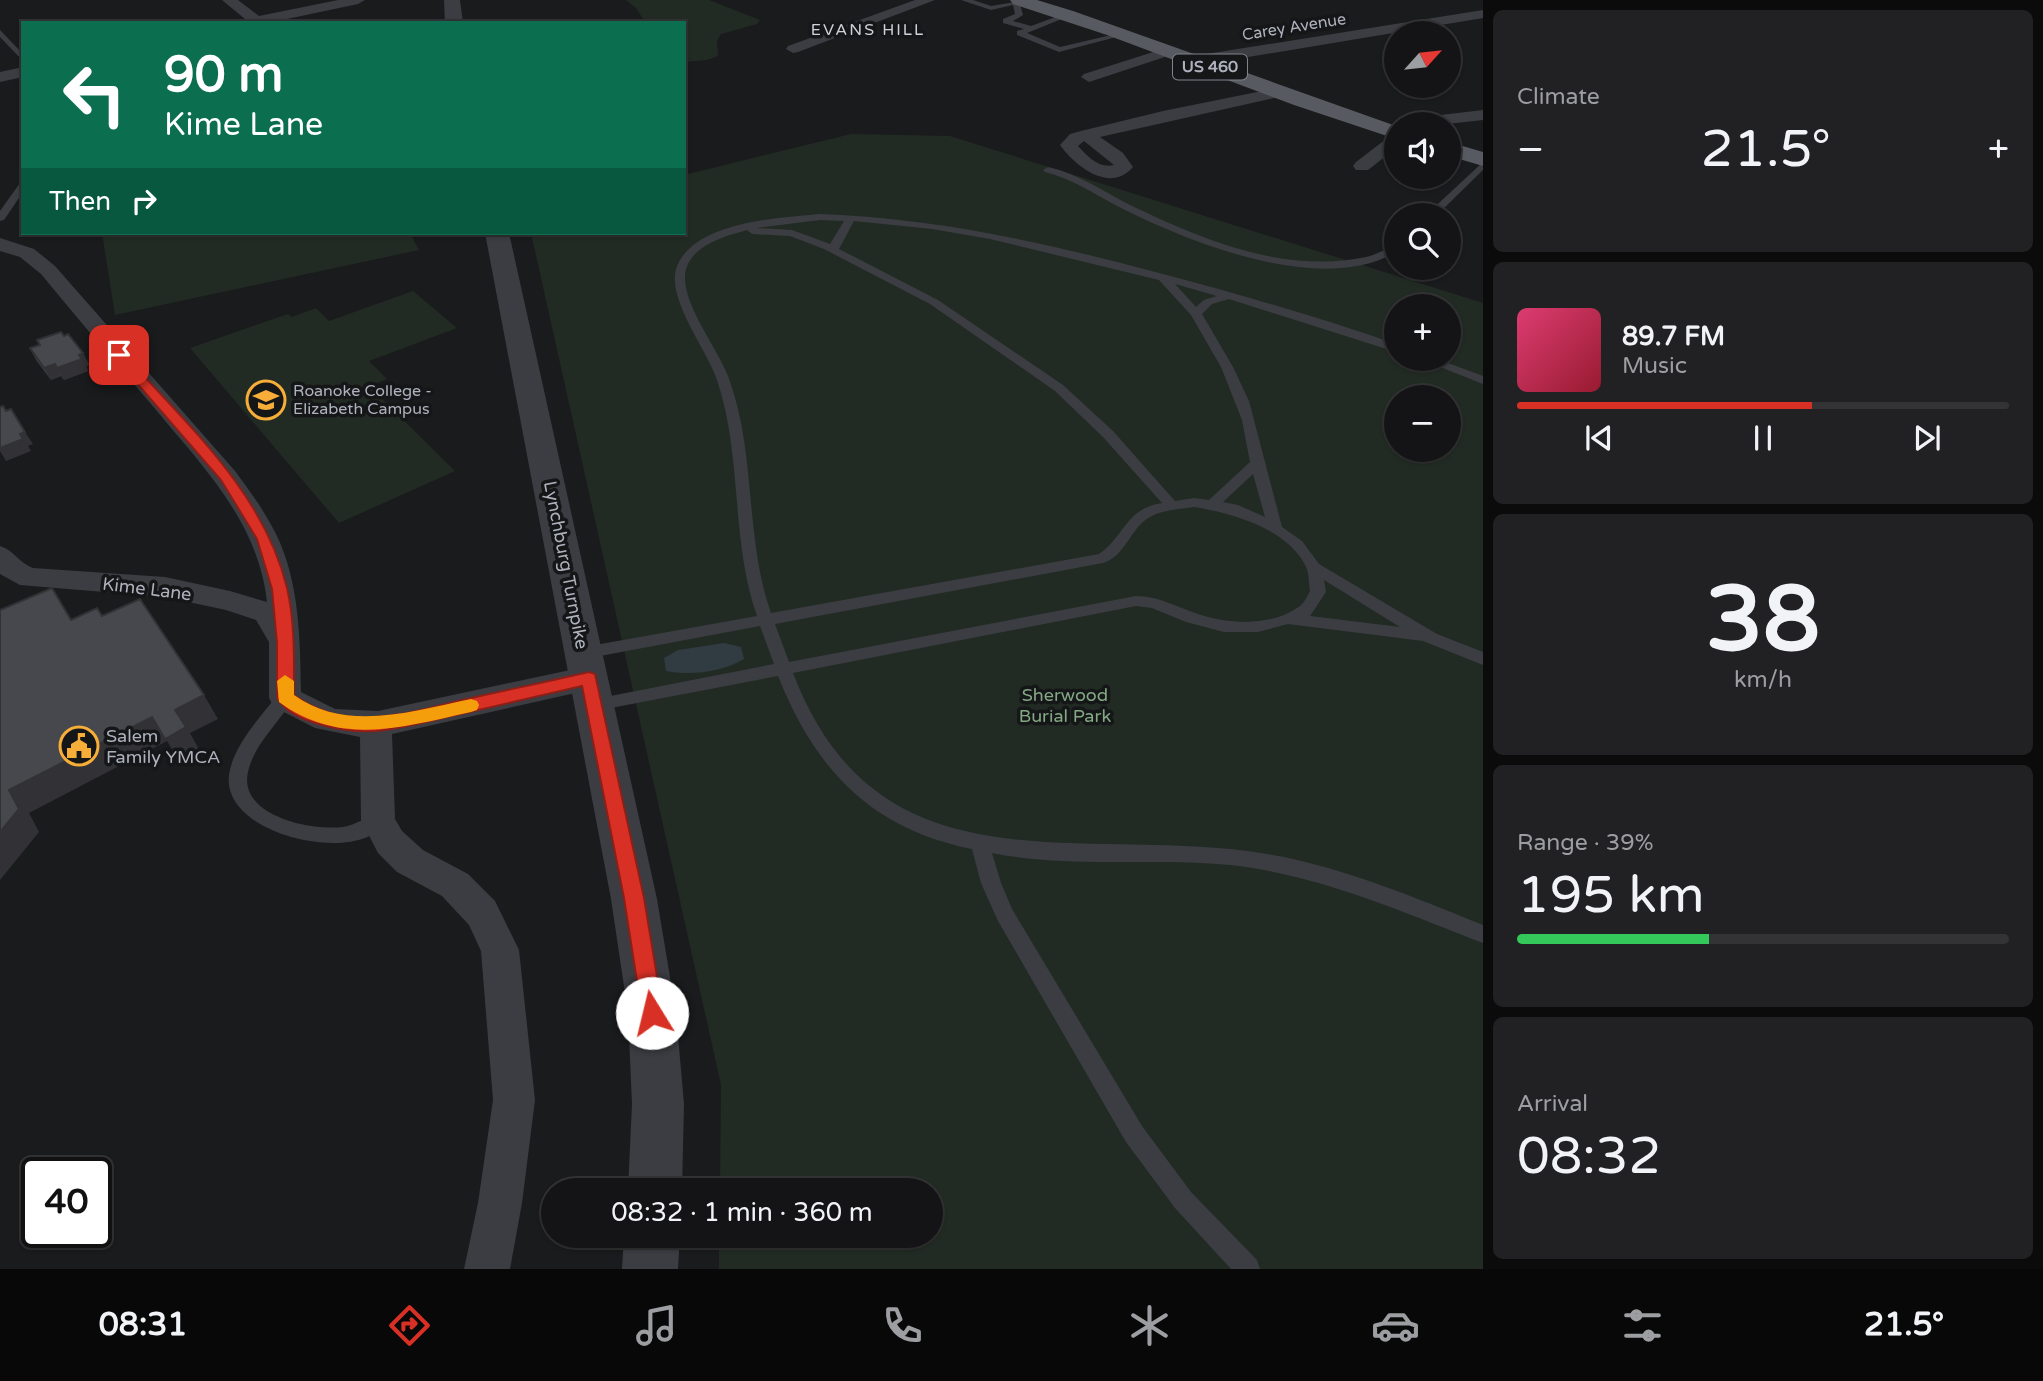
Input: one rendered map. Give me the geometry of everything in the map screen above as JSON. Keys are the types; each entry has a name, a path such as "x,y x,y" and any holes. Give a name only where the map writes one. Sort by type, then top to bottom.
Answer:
{"main road":[{"name":"US 460","path":"1023,1 1124,34 1278,93 1384,129"},
{"path":"1461,153 1483,159"}],"street":[{"path":"229,0 250,21"},
{"path":"255,21 341,1 358,0"},
{"path":"452,0 454,21"},
{"path":"793,49 928,0"},
{"name":"Carey Avenue","path":"1194,61 1483,14"},
{"path":"1089,78 1169,51"},
{"path":"0,76 21,72"},
{"path":"1087,135 1163,116 1278,93"},
{"path":"1461,118 1483,115"},
{"path":"1362,166 1384,143"},
{"name":"Lynchburg Turnpike","path":"497,235 634,898 652,1013 658,1104 655,1178"},
{"path":"0,244 27,253 48,270 226,477 250,511 265,539 280,589 285,643 285,698 303,711 321,718 353,724 376,724 425,716 589,678"},
{"name":"Kime Lane","path":"0,555 13,571 30,578 165,587 230,601 266,613 285,643"},
{"path":"376,724 378,820 390,842 410,861 455,884 482,913 500,950 514,1100 500,1203 487,1269"},
{"path":"650,1269 651,1248"}],"lane":[{"path":"965,0 991,8 1023,1 1019,15 1006,21 1030,29"},
{"path":"1066,14 1020,33 1059,50 1124,34"},
{"path":"0,32 21,57"},
{"path":"1443,203 1483,165"},
{"path":"1048,170 1071,176 1128,208 1193,236 1257,258 1284,263 1334,264 1368,260 1384,253"},
{"path":"0,218 21,188"},
{"path":"834,250 835,243 850,219"},
{"path":"1384,344 1231,295 1042,246 991,236 850,219 767,221 719,235 703,243 684,261 679,286 682,299 709,346 735,418 741,455 746,540 755,587 783,668 804,723 824,753 872,799 904,819 938,833 980,843 1054,854 1167,852 1231,857 1291,866 1356,883 1483,934"},
{"path":"719,235 757,230 792,233 834,250 934,302 1059,388 1108,434 1170,504"},
{"path":"1163,277 1196,313 1235,377 1253,428 1257,463 1275,527"},
{"path":"1196,313 1208,302 1231,295"},
{"path":"1459,371 1483,380"},
{"path":"1214,503 1257,463"},
{"path":"589,678 767,620 1103,558 1113,552 1124,531 1136,519 1170,504 1214,503 1249,513 1275,527 1301,548 1315,568 1318,580 1315,600 1307,611 1293,620"},
{"path":"1315,568 1431,638 1483,659"},
{"path":"589,678 783,668 1136,601 1153,602 1214,625 1266,626 1293,620 1372,627 1431,638"},
{"path":"285,698 242,758 238,786 251,810 272,824 324,836 354,833 378,820"},
{"path":"980,843 991,883 1004,915 1134,1134 1184,1199 1248,1269"}],"green space":[{"path":"626,0 709,0 760,20 757,24 721,34 717,41 718,56 686,62 686,21 642,21 636,8"},
{"name":"Sherwood Burial Park","path":"851,134 950,136 1384,272 1384,280 1410,280 1454,294 1384,294 1384,371 1461,371 1461,296 1483,303 1483,1269 719,1269 719,1248 943,1248 943,1178 720,1178 721,1085 531,235 686,235 686,175"},
{"path":"102,235 411,235 419,250 115,315"},
{"path":"413,291 457,328 369,361 387,379 369,386 455,471 339,523 190,348 288,314 292,317 316,308 329,321"}],"shaded area":[{"path":"724,643 741,647 744,659 706,672 666,671 664,658 678,650"}],"building":[{"path":"61,332 64,336 68,334 83,353 79,355 82,359 57,368 55,364 44,368 30,348 40,345 37,340"},
{"path":"3,406 6,411 11,409 25,432 20,434 23,439 0,448 0,407"},
{"name":"Salem Family YMCA","path":"52,588 71,620 97,608 102,616 140,599 204,695 175,710 186,727 165,739 152,717 9,790 19,809 0,832 0,610"}],"slow traffic":[{"path":"285,681 285,698 303,711 321,718 353,724 394,722 471,705"}],"place":[{"name":"Roanoke College - Elizabeth Campus","path":"266,400"},
{"name":"Salem Family YMCA","path":"79,746"}],"district":[{"name":"EVANS HILL","path":"868,30"}],"route":[{"path":"119,355 226,477 250,511 265,539 280,589 285,643 285,698 303,711 321,718 353,724 394,722 589,678 634,898 652,1013"}]}
